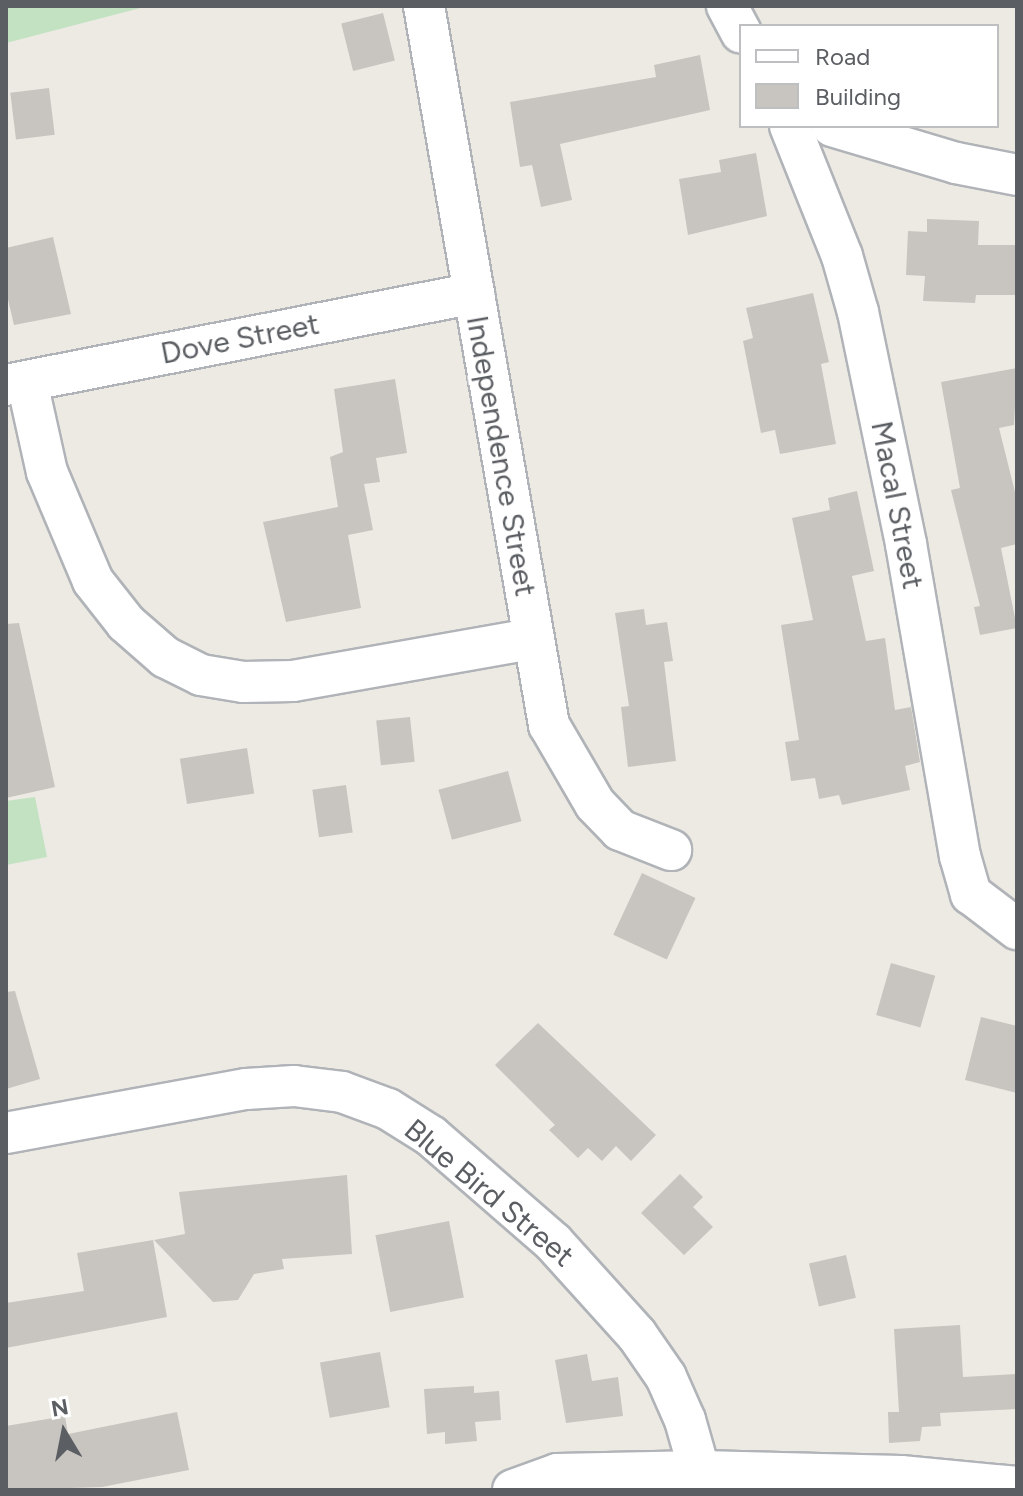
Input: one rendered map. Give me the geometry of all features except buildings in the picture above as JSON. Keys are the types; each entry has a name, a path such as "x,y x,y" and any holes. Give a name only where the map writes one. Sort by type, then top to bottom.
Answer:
{"street":[{"name":"Independence Street","path":"424,6 549,725 565,759 595,804 620,830 671,850"},
{"path":"727,6 739,28"},
{"name":"Macal Street","path":"791,128 842,256 858,312 906,544 960,856 971,894 1017,929"},
{"path":"839,128 956,163 1017,175"},
{"name":"Dove Street","path":"16,384 474,293"},
{"path":"16,384 47,472 93,581 126,623 165,657 201,675 243,682 293,681 532,639"},
{"name":"Blue Bird Street","path":"6,1133 246,1089 294,1086 342,1092 388,1109 431,1136 553,1242 601,1292 666,1377 703,1481"},
{"path":"513,1490 557,1474 703,1481 901,1476 1017,1487"}],"green space":[{"path":"6,6 148,6 6,43"},
{"path":"35,797 47,857 6,865 6,801"}]}
